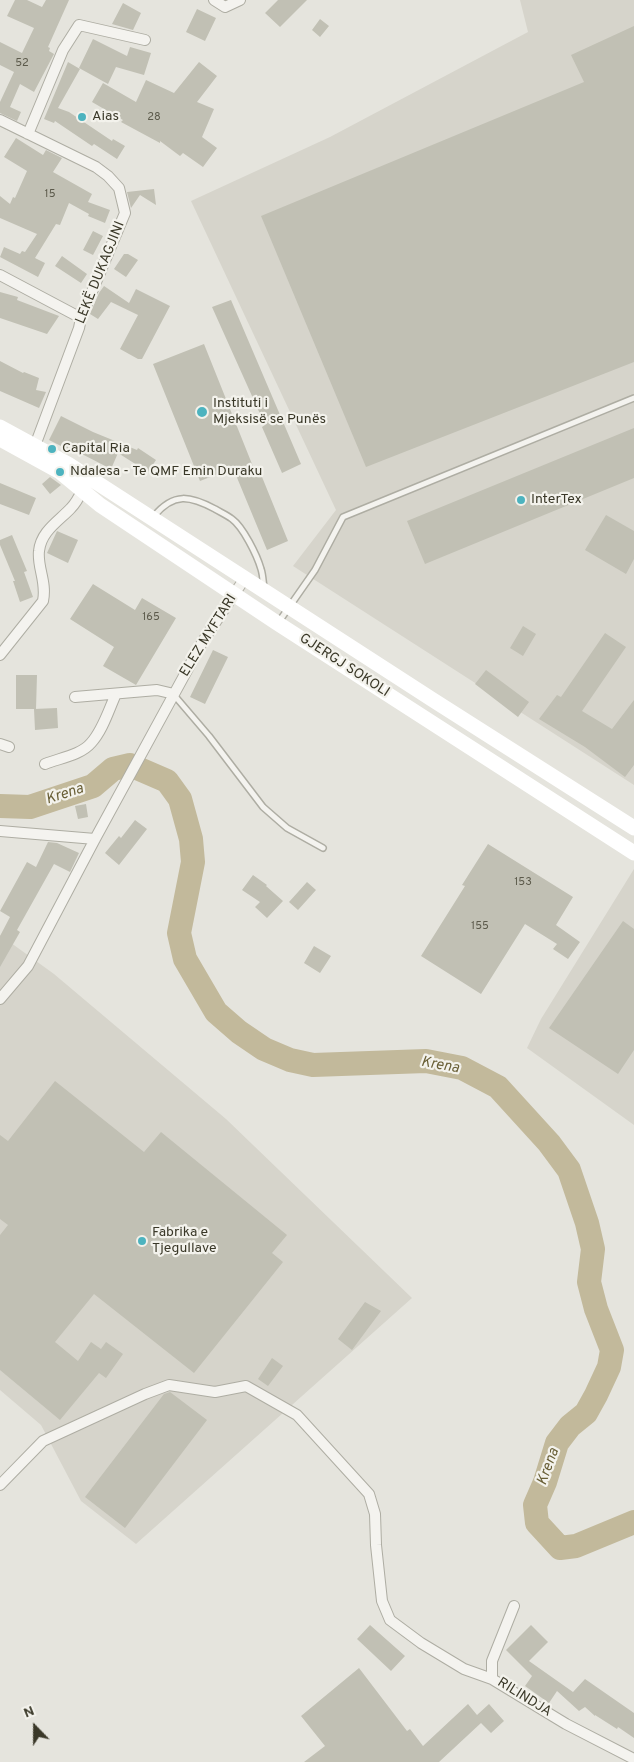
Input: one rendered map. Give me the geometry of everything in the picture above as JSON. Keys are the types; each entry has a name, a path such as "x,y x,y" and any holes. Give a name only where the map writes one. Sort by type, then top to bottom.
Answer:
{"main road":[{"path":"0,427 33,451 64,468"},
{"path":"0,439 33,451"},
{"name":"GJERGJ SOKOLI","path":"64,468 152,518 634,828"},
{"name":"GJERGJ SOKOLI","path":"64,468 82,491 100,506 634,853"}],"street":[{"path":"214,0 225,7 240,0"},
{"path":"28,134 63,50 79,25 145,40"},
{"name":"LEKË DUKAGJINI","path":"0,120 96,166 119,188 124,213 81,318 79,328 33,451"},
{"path":"0,275 81,318"},
{"path":"0,655 43,601 45,592 38,553 41,543 51,526 72,507 82,491"},
{"name":"ELEZ MYFTARI","path":"95,839 202,641 245,578"},
{"path":"75,697 157,690 174,694"},
{"path":"45,764 78,752 91,743 116,694"},
{"path":"0,831 95,839 28,966 0,999"},
{"path":"0,1486 43,1441 145,1394 169,1385 215,1392 246,1386 297,1415 369,1494 376,1514 376,1545 382,1601 390,1620 421,1643 464,1669 492,1679"},
{"name":"RILINDJA","path":"514,1606 492,1661 492,1679 566,1724 634,1759"},
{"path":"616,1762 623,1753"}],"lane":[{"path":"278,623 314,570 343,517 634,398"},
{"path":"152,518 170,503 182,498 196,499 233,519 246,537 261,569 264,591"},
{"path":"174,694 264,807 287,828 324,848"}],"shaded area":[{"path":"520,0 634,0 634,785 293,566 336,510 191,201 330,137 528,32"},
{"path":"634,869 634,1125 527,1048 541,1019"},
{"path":"0,935 54,974 226,1119 412,1298 136,1544 81,1501 41,1425 0,1390"}],"building":[{"path":"15,0 27,0 42,7 46,0 69,0 48,47 50,48 49,51 54,54 34,92 20,84 10,107 21,112 17,121 0,113 0,102 14,72 0,65 0,42 22,53 34,28 7,16"},
{"path":"278,0 307,0 280,27 265,13"},
{"path":"123,3 141,13 133,30 112,24"},
{"path":"197,9 216,18 205,41 186,32"},
{"path":"320,19 329,26 320,37 312,30"},
{"path":"634,26 634,362 366,467 261,216 584,82 571,55"},
{"path":"93,39 127,56 130,47 151,53 144,75 116,67 108,84 79,68"},
{"path":"68,62 80,69 58,108 69,112 112,141 113,139 125,146 117,159 94,144 92,146 55,121 54,123 44,119"},
{"path":"199,62 217,76 197,102 214,109 202,137 217,148 203,167 183,153 180,156 160,141 160,143 121,122 123,120 92,102 103,83 136,102 146,80 174,93"},
{"path":"16,138 43,155 46,150 62,158 53,172 92,194 88,202 110,210 105,223 88,216 89,214 69,203 60,225 56,224 35,258 45,263 38,277 0,257 4,247 20,254 22,251 25,252 37,234 0,218 0,196 10,204 13,197 15,198 27,171 4,157"},
{"path":"154,189 156,205 140,195 131,208 127,192"},
{"path":"93,231 103,236 93,255 83,250"},
{"path":"124,254 128,254 138,260 126,277 114,269"},
{"path":"62,256 87,274 81,283 55,266"},
{"path":"104,286 129,303 136,289 170,306 142,359 138,359 120,349 138,315 111,302 98,319 90,314"},
{"path":"0,292 18,297 17,300 59,316 47,334 0,318"},
{"path":"231,300 301,464 282,473 262,427 265,425 212,307"},
{"name":"Instituti i Mjeksisë se Punës","path":"204,344 256,474 260,472 288,541 267,550 233,468 200,481 153,364"},
{"path":"0,361 23,373 39,378 36,390 46,392 39,408 0,391"},
{"path":"61,416 93,432 137,450 138,448 156,460 148,472 118,453 111,469 78,452 77,454 49,440"},
{"name":"InterTex","path":"634,428 634,478 425,564 407,521"},
{"path":"50,477 61,485 50,494 42,484"},
{"path":"0,483 36,498 29,515 0,504"},
{"path":"606,515 634,531 634,559 626,574 585,550"},
{"path":"57,531 78,540 68,563 47,553"},
{"path":"12,535 27,571 24,572 33,597 20,602 13,581 15,581 0,545 0,540"},
{"path":"93,584 135,610 142,598 176,618 136,685 103,666 114,647 70,619"},
{"path":"523,626 536,634 523,656 510,648"},
{"path":"605,633 626,647 582,711 612,729 634,700 634,765 625,777 585,747 539,719 557,695 561,697"},
{"path":"213,650 228,657 205,704 190,697"},
{"path":"486,670 529,702 518,717 475,684"},
{"path":"16,675 37,675 36,709 16,709"},
{"path":"57,708 58,728 35,730 34,709"},
{"path":"86,804 88,817 78,819 75,806"},
{"path":"135,820 147,829 119,865 105,853 119,836 121,838"},
{"path":"48,842 57,843 79,853 70,872 54,864 17,930 20,932 0,967 0,936 10,917 0,911 27,862 36,867"},
{"path":"488,844 573,897 556,925 580,942 568,959 553,949 557,944 525,924 481,994 421,956 465,886 462,885"},
{"path":"253,875 267,885 283,901 267,918 255,907 260,902 242,890"},
{"path":"307,882 316,890 298,910 289,902"},
{"path":"623,921 634,929 634,1050 618,1074 549,1028"},
{"path":"314,946 331,956 320,973 304,963"},
{"name":"Fabrika e Tjegullave","path":"55,1081 144,1152 161,1132 287,1235 272,1253 283,1262 194,1373 94,1294 55,1342 78,1361 91,1342 101,1349 106,1342 123,1354 106,1378 99,1373 60,1420 0,1370 0,1235 8,1225 0,1219 0,1135 8,1141"},
{"path":"365,1302 381,1311 352,1350 338,1339"},
{"path":"272,1358 283,1366 268,1386 258,1379"},
{"path":"170,1392 207,1420 125,1528 85,1497 164,1394"},
{"path":"370,1625 405,1656 391,1671 357,1639"},
{"path":"531,1625 548,1642 529,1661 573,1692 585,1679 634,1713 634,1738 618,1727 617,1729 595,1716 585,1707 579,1711 557,1691 549,1703 525,1686 532,1676 506,1650"},
{"path":"359,1668 407,1731 410,1729 423,1746 468,1704 477,1715 489,1704 504,1721 491,1733 481,1723 439,1762 304,1762 325,1746 301,1716"}],"waterway":[{"name":"Krena","path":"0,806 30,807 93,786 113,769 130,765 167,781 180,799 191,839 193,862 179,933 185,959 216,1012 239,1032 264,1049 290,1060 313,1065 426,1061 462,1068 498,1087 549,1143 569,1170 587,1223 593,1249 589,1282 596,1309 612,1350 609,1367 586,1413 570,1426 557,1443 545,1482 535,1505 537,1523 560,1548 576,1546 634,1522"}],"place":[{"name":"Aias","path":"82,117"},
{"name":"Instituti i Mjeksisë se Punës","path":"202,412"},
{"name":"Capital Ria","path":"52,449"},
{"name":"Ndalesa - Te QMF Emin Duraku","path":"60,472"},
{"name":"InterTex","path":"521,500"},
{"name":"Fabrika e Tjegullave","path":"142,1241"}]}
